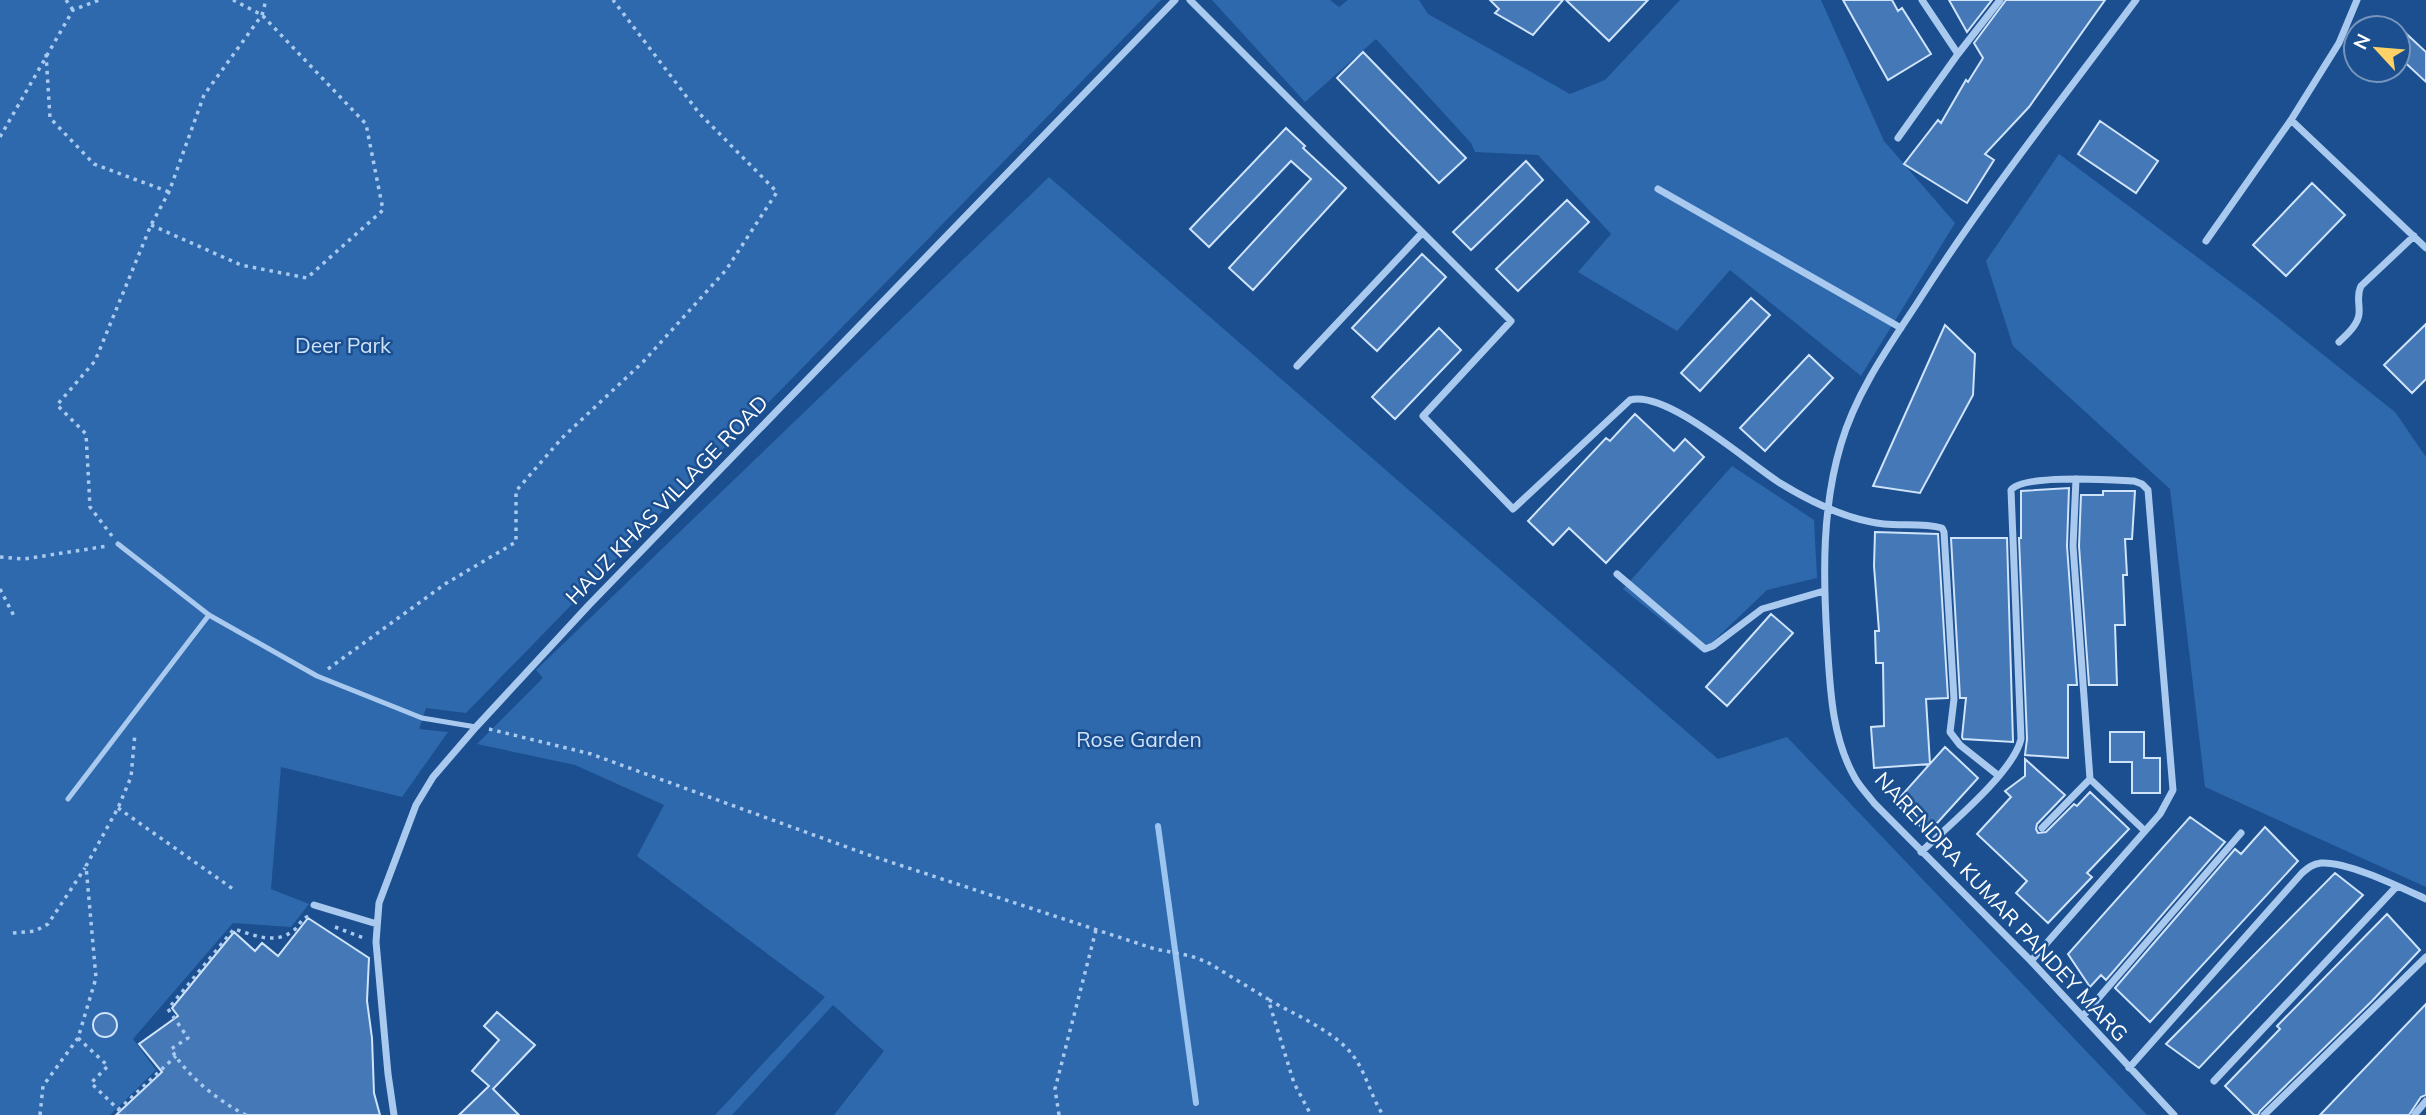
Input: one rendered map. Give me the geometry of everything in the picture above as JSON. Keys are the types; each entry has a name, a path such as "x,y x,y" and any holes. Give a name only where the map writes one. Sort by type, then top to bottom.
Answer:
{"street":[{"name":"HAUZ KHAS VILLAGE ROAD","path":"394,1115 387,1074 376,942 379,903 416,805 433,777 588,606 1175,0"},
{"path":"1190,0 1511,321 1423,416 1513,509 1630,400 1642,398 1650,399 1684,416 1780,483 1828,508 1873,523 1934,526 1943,530 1954,699 1950,732 1960,745 1999,776"},
{"path":"1922,0 1958,54"},
{"path":"1898,138 2000,0"},
{"name":"NARENDRA KUMAR PANDEY MARG","path":"2136,0 1953,247 1873,370 1853,410 1840,446 1828,508 1824,591 1830,685 1840,741 1855,778 1874,803 2031,961 2174,1115"},
{"path":"2206,241 2291,120 2339,43 2357,0"},
{"path":"2291,120 2426,248"},
{"path":"1658,189 1901,328"},
{"path":"1297,366 1422,233"},
{"path":"2339,342 2357,321 2357,294 2361,286 2414,236"},
{"path":"2076,479 2073,546 2090,779 2145,831"},
{"path":"1922,852 1999,776 2015,756 2021,739 2011,489 2019,483 2076,479 2134,481 2142,484 2148,490 2173,790 2167,804 2145,831 2031,961"},
{"path":"1617,574 1705,649 1713,646 1762,609 1824,591"},
{"path":"2042,828 2090,779"},
{"path":"2083,1016 2241,833"},
{"path":"2129,1068 2311,865 2336,864 2397,886 2426,900"},
{"path":"2214,1081 2397,886"},
{"path":"314,905 377,924"},
{"path":"2264,1115 2426,957"},
{"path":"2415,1114 2426,1101"}],"lane":[{"path":"118,544 209,615 317,676 422,718 476,727"},
{"path":"68,799 209,615"}],"path":[{"path":"66,0 73,10"},
{"path":"0,137 73,10 99,0"},
{"path":"151,225 241,265 307,278 383,210 366,124 262,15 233,0"},
{"path":"0,557 24,559 118,544 90,507 86,434 57,405 95,361 151,225 169,192 204,95 262,15 266,0"},
{"path":"317,676 445,584 516,542 516,491 562,438 643,362 726,270 777,192 699,113 613,0"},
{"path":"46,54 50,118 94,164 169,192"},
{"path":"0,589 15,618"},
{"path":"13,933 35,931 48,924 86,866 118,808 131,777 138,706"},
{"path":"476,727 591,754 866,854 1155,949 1207,962 1336,1039 1350,1052 1361,1068 1372,1099 1383,1115"},
{"path":"118,808 233,889"},
{"path":"40,1115 43,1086 78,1038 96,978 86,866"},
{"path":"246,1115 201,1084 176,1056 171,1049 188,1038 168,1009 234,929 272,940 293,931 304,917 312,916"},
{"path":"328,923 376,942"},
{"path":"1059,1115 1055,1089 1096,930"},
{"path":"1268,999 1294,1083 1311,1115"},
{"path":"78,1038 108,1066 91,1083 124,1115"},
{"path":"118,1110 176,1056"}],"green space":[{"name":"Deer Park","path":"0,0 1161,0 466,713 426,708 419,729 448,732 402,797 281,767 271,889 309,904 291,927 233,923 133,1039 156,1070 110,1115 0,1115"},
{"path":"1212,0 1330,0 1339,7 1348,0 1419,0 1428,14 1570,94 1605,80 1680,0 1821,0 1884,141 1955,223 1861,376 1730,270 1677,331 1578,272 1611,234 1538,155 1475,152 1471,143 1376,39 1305,102"},
{"path":"2059,154 2256,301 2395,412 2426,457 2426,887 2205,787 2170,489 2013,346 1986,261"},
{"name":"Rose Garden","path":"1049,177 1718,759 1787,737 2147,1115 834,1115 884,1051 833,1005 732,1115 715,1115 825,997 637,856 664,805 575,765 477,744 543,678 536,670"},
{"path":"1732,466 1814,520 1817,578 1767,590 1702,652 1623,589"}],"building":[{"path":"1490,0 1563,0 1533,35 1495,13 1499,9"},
{"path":"1566,0 1648,0 1609,41"},
{"path":"1843,0 1892,0 1898,11 1902,8 1931,54 1888,80"},
{"path":"1949,0 1992,0 1967,32"},
{"path":"2006,0 2105,0 2029,107 1985,154 1994,160 1967,203 1904,164 1938,120 1941,123 1966,80 1968,82 1983,58 1974,43"},
{"path":"2412,39 2426,52 2426,82 2412,69"},
{"path":"1363,52 1466,158 1439,183 1337,78"},
{"path":"2100,121 2158,161 2136,193 2078,154"},
{"path":"1286,128 1305,146 1303,148 1346,188 1253,290 1229,268 1311,179 1291,161 1209,247 1190,229"},
{"path":"1526,161 1543,180 1471,250 1453,232"},
{"path":"2312,183 2345,215 2286,276 2253,245"},
{"path":"1567,200 1589,222 1518,291 1496,269"},
{"path":"1422,254 1446,277 1377,351 1352,328"},
{"path":"1751,298 1770,315 1700,391 1681,373"},
{"path":"2426,324 2426,379 2412,393 2384,365"},
{"path":"1945,325 1975,354 1973,395 1920,493 1873,486"},
{"path":"1439,328 1461,350 1395,419 1372,397"},
{"path":"1809,355 1833,378 1765,451 1740,428"},
{"path":"1635,414 1674,451 1685,439 1704,457 1606,563 1569,528 1553,545 1528,521 1606,438 1610,441"},
{"path":"2069,488 2067,546 2077,685 2068,685 2068,758 2025,755 2027,739 2019,538 2021,491"},
{"path":"2103,491 2135,491 2132,539 2125,539 2125,625 2115,625 2117,685 2089,685 2079,546 2081,495 2103,495"},
{"path":"1875,532 1938,534 1948,698 1926,699 1930,764 1874,768 1871,727 1884,726 1883,663 1876,663 1875,631 1879,631 1874,566"},
{"path":"1951,538 2007,538 2013,742 1962,737 1966,698 1960,698"},
{"path":"1771,614 1793,633 1727,706 1706,687"},
{"path":"2110,732 2144,732 2144,758 2160,758 2160,793 2132,793 2132,762 2110,762"},
{"path":"1945,747 1978,778 1928,833 1895,803"},
{"path":"2025,759 2065,795 2037,824 2038,833 2046,832 2090,792 2129,829 2087,873 2092,877 2048,923 2016,893 2027,881 1977,834 2011,797 2005,791 2025,776"},
{"path":"2190,817 2225,842 2106,980 2101,975 2090,987 2068,954"},
{"path":"2265,827 2298,861 2150,1022 2115,988 2235,849 2241,854"},
{"path":"2335,873 2363,895 2199,1068 2166,1044"},
{"path":"2387,914 2420,950 2258,1115 2254,1115 2225,1086 2280,1029 2277,1026"},
{"path":"308,918 369,958 367,1001 372,1038 374,1093 380,1115 116,1115 162,1072 139,1044 178,1016 172,1008 234,932 255,951 262,943 278,956"},
{"path":"2426,1004 2426,1095 2421,1097 2409,1115 2320,1115"},
{"path":"497,1012 535,1045 493,1089 519,1115 459,1115 489,1086 472,1071 499,1040 484,1026"},
{"path":"105,1013 113,1017 117,1025 113,1033 105,1037 97,1033 93,1025 97,1017"}],"waterway":[{"path":"1158,826 1196,1103"}]}
